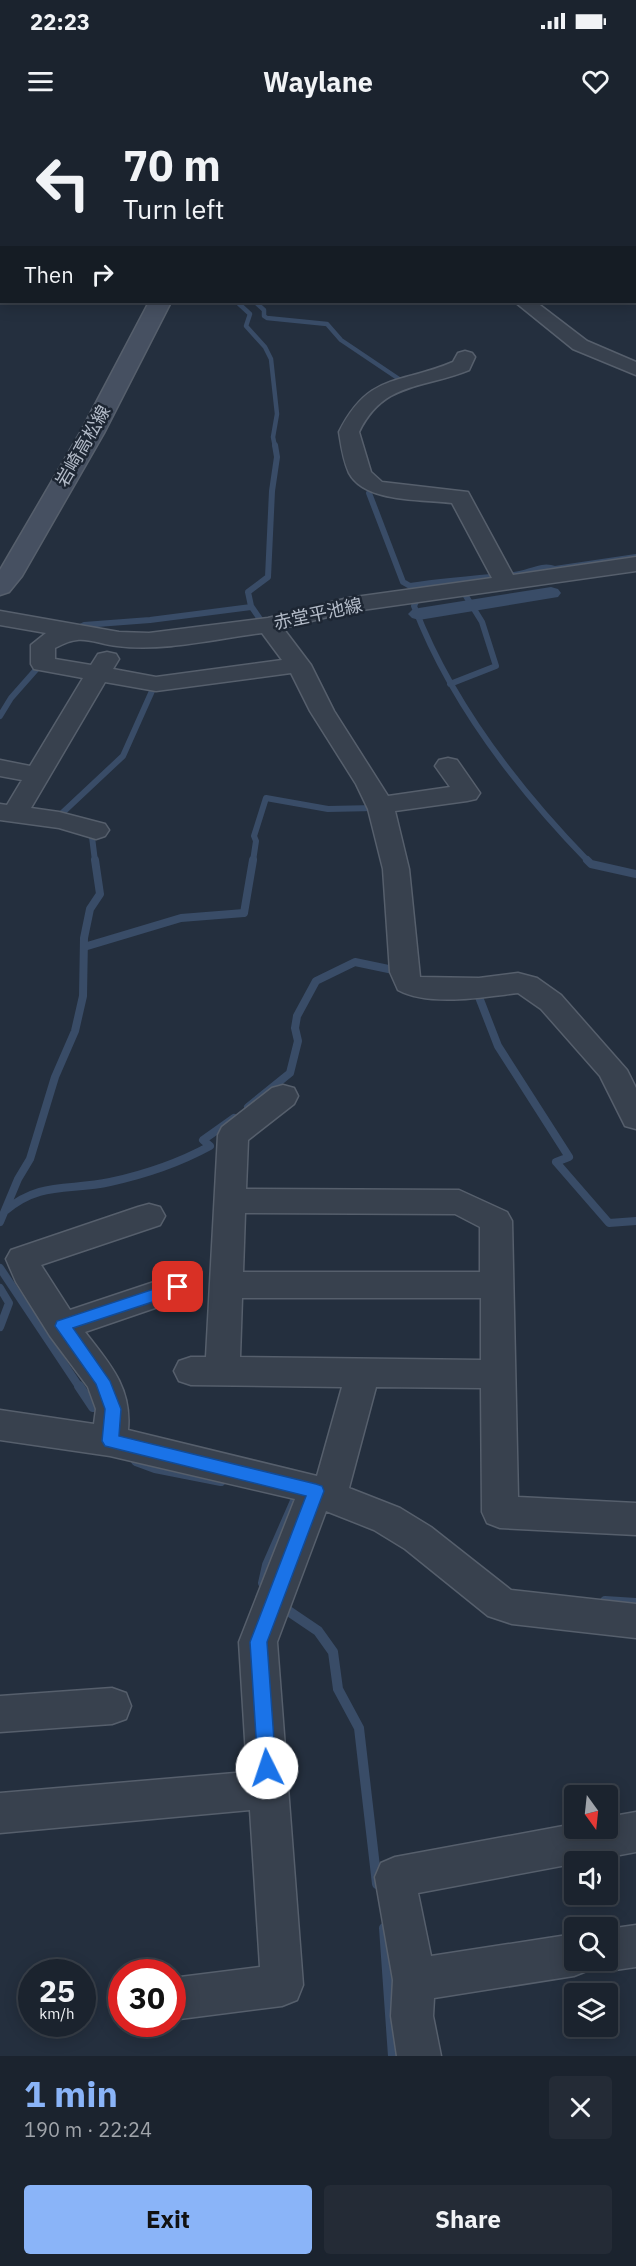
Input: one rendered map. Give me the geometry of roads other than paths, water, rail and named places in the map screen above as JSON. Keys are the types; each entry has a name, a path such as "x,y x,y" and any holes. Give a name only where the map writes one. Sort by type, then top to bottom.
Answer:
{"main road":[{"name":"岩崎高松線","path":"0,587 9,576 92,433 159,303"}],"street":[{"path":"526,303 580,345 636,369"},
{"path":"465,357 462,366 453,371 403,381 365,403 349,432 366,485 460,497 506,583"},
{"name":"赤堂平池線","path":"0,618 120,639 149,640 197,636 268,625 348,605 636,564"},
{"path":"268,625 278,642 288,648 299,665 322,711 369,784 379,805 396,869 404,972 408,983 417,988 479,988 518,983 527,985 551,1002 612,1071 636,1118"},
{"path":"71,629 43,645 43,664 156,684 299,665"},
{"path":"7,813 38,774 120,639"},
{"path":"379,805 467,793 448,766"},
{"path":"0,768 38,774"},
{"path":"7,813 59,820 96,830"},
{"path":"284,1096 233,1135 226,1285 207,1372 497,1374"},
{"path":"230,1201 459,1202 496,1221 500,1512 636,1519"},
{"path":"110,1441 113,1409 103,1381 62,1326 28,1273 22,1259 149,1216"},
{"path":"226,1285 497,1285"},
{"path":"62,1326 178,1287"},
{"path":"186,1997 282,1985 258,1642 322,1493 362,1374"},
{"path":"0,1425 110,1441 322,1493 387,1519 418,1538 501,1604 636,1621"},
{"path":"0,1714 112,1706"},
{"path":"0,1813 268,1789"},
{"path":"419,2056 412,2016 414,1980 396,1877 636,1832"},
{"path":"618,1949 636,1946"},
{"path":"414,1980 564,1957"}],"waterway":[{"path":"238,303 250,314 246,326 265,347 271,359 277,414 273,437 275,447"},
{"path":"256,303 264,310 264,316 267,318 327,324 341,340 399,379 403,383 401,384"},
{"path":"264,625 251,606 248,592 268,577 272,491 277,457 275,445"},
{"path":"370,482 372,487 369,493 403,582 410,586 514,575 539,568 555,569 636,557"},
{"path":"451,683 496,666 482,622 461,588"},
{"path":"420,593 414,606 451,683"},
{"path":"419,614 551,593"},
{"path":"75,630 84,625 150,620 251,607"},
{"path":"0,716 11,698 41,664"},
{"path":"63,817 59,816 123,756 156,682"},
{"path":"451,683 488,742 512,774 588,861"},
{"path":"253,861 256,841 254,836 266,798 328,809 375,808"},
{"path":"91,829 95,861"},
{"path":"0,1222 18,1179 30,1159 55,1077 75,1031 83,996 84,938 90,909 100,894 95,860"},
{"path":"84,947 181,918 244,913 253,860"},
{"path":"588,861 591,864 636,874"},
{"path":"248,1107 290,1073 298,1041 295,1028 297,1016 316,981 355,962 398,971"},
{"path":"474,992 477,992 498,1046 569,1157 556,1162 609,1223 636,1221"},
{"path":"5,1211 30,1195 43,1191 110,1182 174,1163 210,1146 203,1140 234,1118"},
{"path":"0,1268 80,1388"},
{"path":"0,1288 9,1303 0,1327"},
{"path":"79,1386 93,1407"},
{"path":"136,1461 155,1468 221,1481"},
{"path":"266,1587 263,1583 267,1565 295,1501"},
{"path":"605,1601 636,1603"},
{"path":"281,1606 318,1631 333,1652 338,1689 359,1728 377,1884"},
{"path":"384,1928 393,2056"}]}
